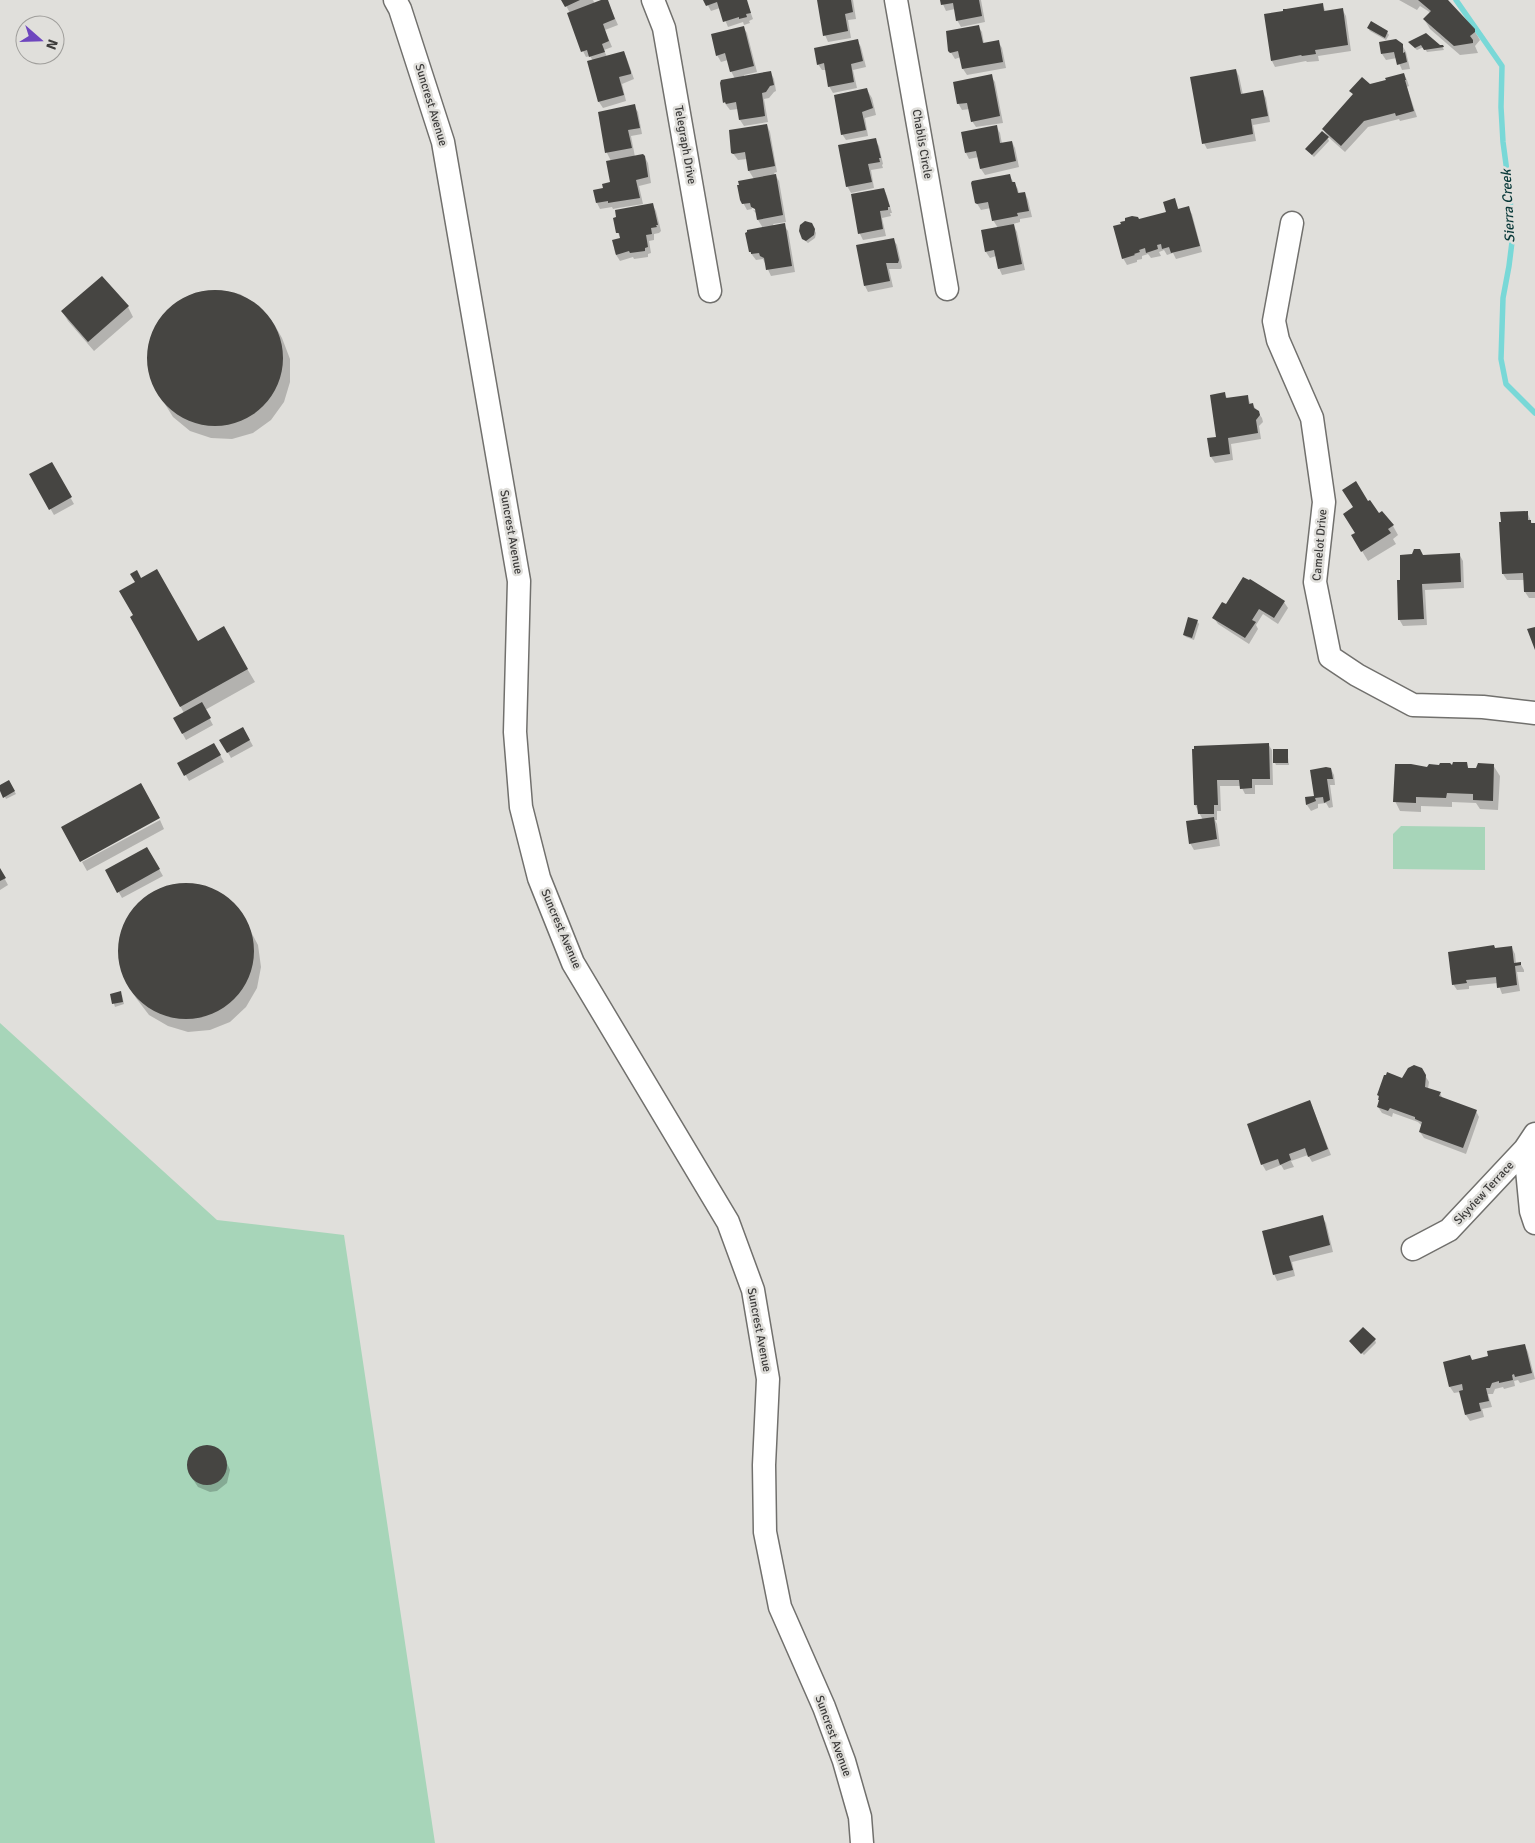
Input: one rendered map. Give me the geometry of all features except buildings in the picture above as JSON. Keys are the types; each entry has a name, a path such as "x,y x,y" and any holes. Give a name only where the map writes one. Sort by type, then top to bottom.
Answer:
{"street":[{"name":"Suncrest Avenue","path":"395,0 400,9 444,142 519,581 515,732 522,807 539,878 573,963 728,1222 753,1290 768,1379 764,1465 765,1532 780,1607 824,1707 844,1760 860,1817 862,1843"},
{"name":"Telegraph Drive","path":"653,0 664,28 710,291"},
{"name":"Chablis Circle","path":"896,0 947,289"},
{"name":"Camelot Drive","path":"1292,223 1274,321 1278,340 1312,418 1324,502 1315,582 1330,657 1357,676 1413,705 1483,707 1535,714"},
{"path":"1530,1141 1531,1211 1535,1222"},
{"name":"Skyview Terrace","path":"1413,1249 1449,1230 1530,1141"}],"green space":[{"path":"1401,826 1485,827 1485,870 1393,869 1393,834"},
{"path":"0,1023 217,1220 344,1235 435,1843 0,1843"}],"waterway":[{"name":"Sierra Creek","path":"1456,0 1502,66 1501,107 1503,142 1510,194 1512,242 1503,298 1501,359 1506,384 1535,413"}]}
